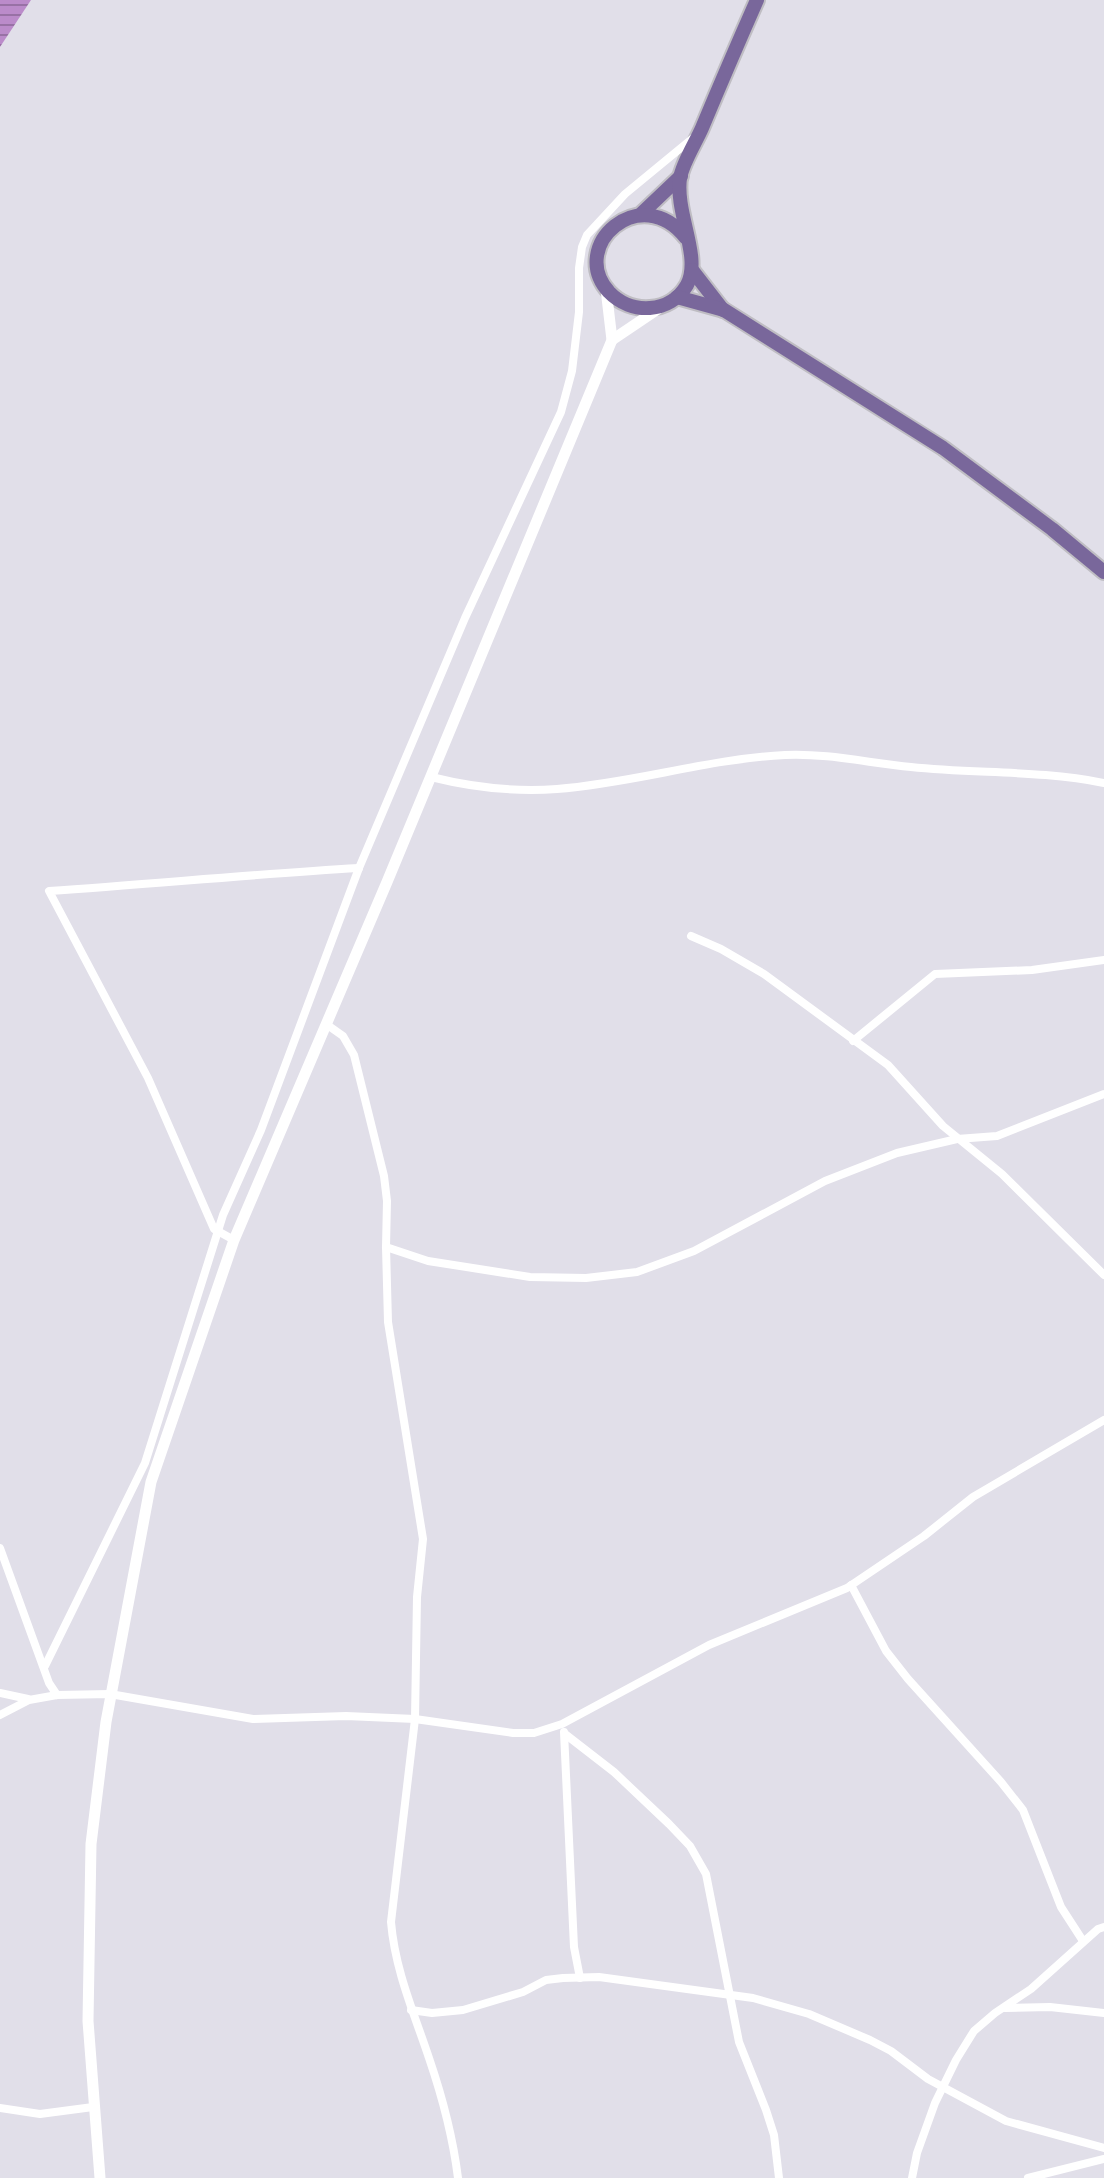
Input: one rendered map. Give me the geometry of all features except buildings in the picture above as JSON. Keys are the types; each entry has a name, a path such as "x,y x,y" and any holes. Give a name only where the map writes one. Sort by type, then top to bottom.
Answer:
{"main road":[{"path":"681,176 641,214 615,225 599,248 597,262 606,289 617,300 631,307 647,309 663,306 677,297 687,285 692,270 691,248 686,238 680,199 681,176 757,0"},
{"path":"641,214 667,219 686,238"},
{"path":"692,270 724,310"},
{"path":"677,297 724,310 943,448 1104,572"}],"street":[{"path":"45,1666 145,1463 217,1233 261,1130 359,868 465,618 561,412 572,371 579,312 579,268 587,235 625,194 700,133"},
{"path":"100,2178 88,2021 91,1844 110,1694 151,1482 234,1240 612,340 606,289"},
{"path":"612,340 663,306"},
{"path":"431,777 462,784 555,789 720,761 786,755 823,756 910,767 1050,774 1104,783"},
{"path":"234,1240 217,1233 148,1078 49,891 359,868"},
{"path":"691,936 764,974 888,1065 957,1139 1002,1174 1104,1275"},
{"path":"853,1041 935,974 1032,970 1104,960"},
{"path":"326,1024 343,1036 354,1055 366,1095 387,1201 388,1322 423,1539 417,1597 415,1719 391,1922 393,1942 411,2010 430,2059 455,2154 458,2178"},
{"path":"386,1247 428,1261 530,1277 586,1278 637,1272 694,1251 825,1181 897,1153 957,1139 997,1136 1104,1094"},
{"path":"0,1715 29,1700 57,1695 110,1694 253,1719 346,1716 415,1719 513,1733 534,1733 562,1724 709,1645 851,1585 924,1536 973,1497 1104,1420"},
{"path":"0,1548 49,1683 57,1695"},
{"path":"851,1585 886,1651 1023,1810 1061,1907 1083,1941"},
{"path":"0,1693 29,1700"},
{"path":"562,1724 565,1734 574,1947 580,1978"},
{"path":"565,1734 614,1772 690,1846 706,1874 739,2042 760,2090 774,2135 779,2178"},
{"path":"912,2178 927,2125 956,2060 974,2031 1031,1989 1083,1941 1104,1927"},
{"path":"411,2010 432,2013 463,2010 523,1992 546,1980 599,1977 753,1998 809,2014 891,2051 944,2088 1006,2121 1104,2148"},
{"path":"1003,2008 1050,2007 1104,2013"},
{"path":"0,2108 40,2114 93,2107"},
{"path":"1028,2178 1104,2159"}],"shaded area":[{"path":"0,0 31,0 0,47"}]}
